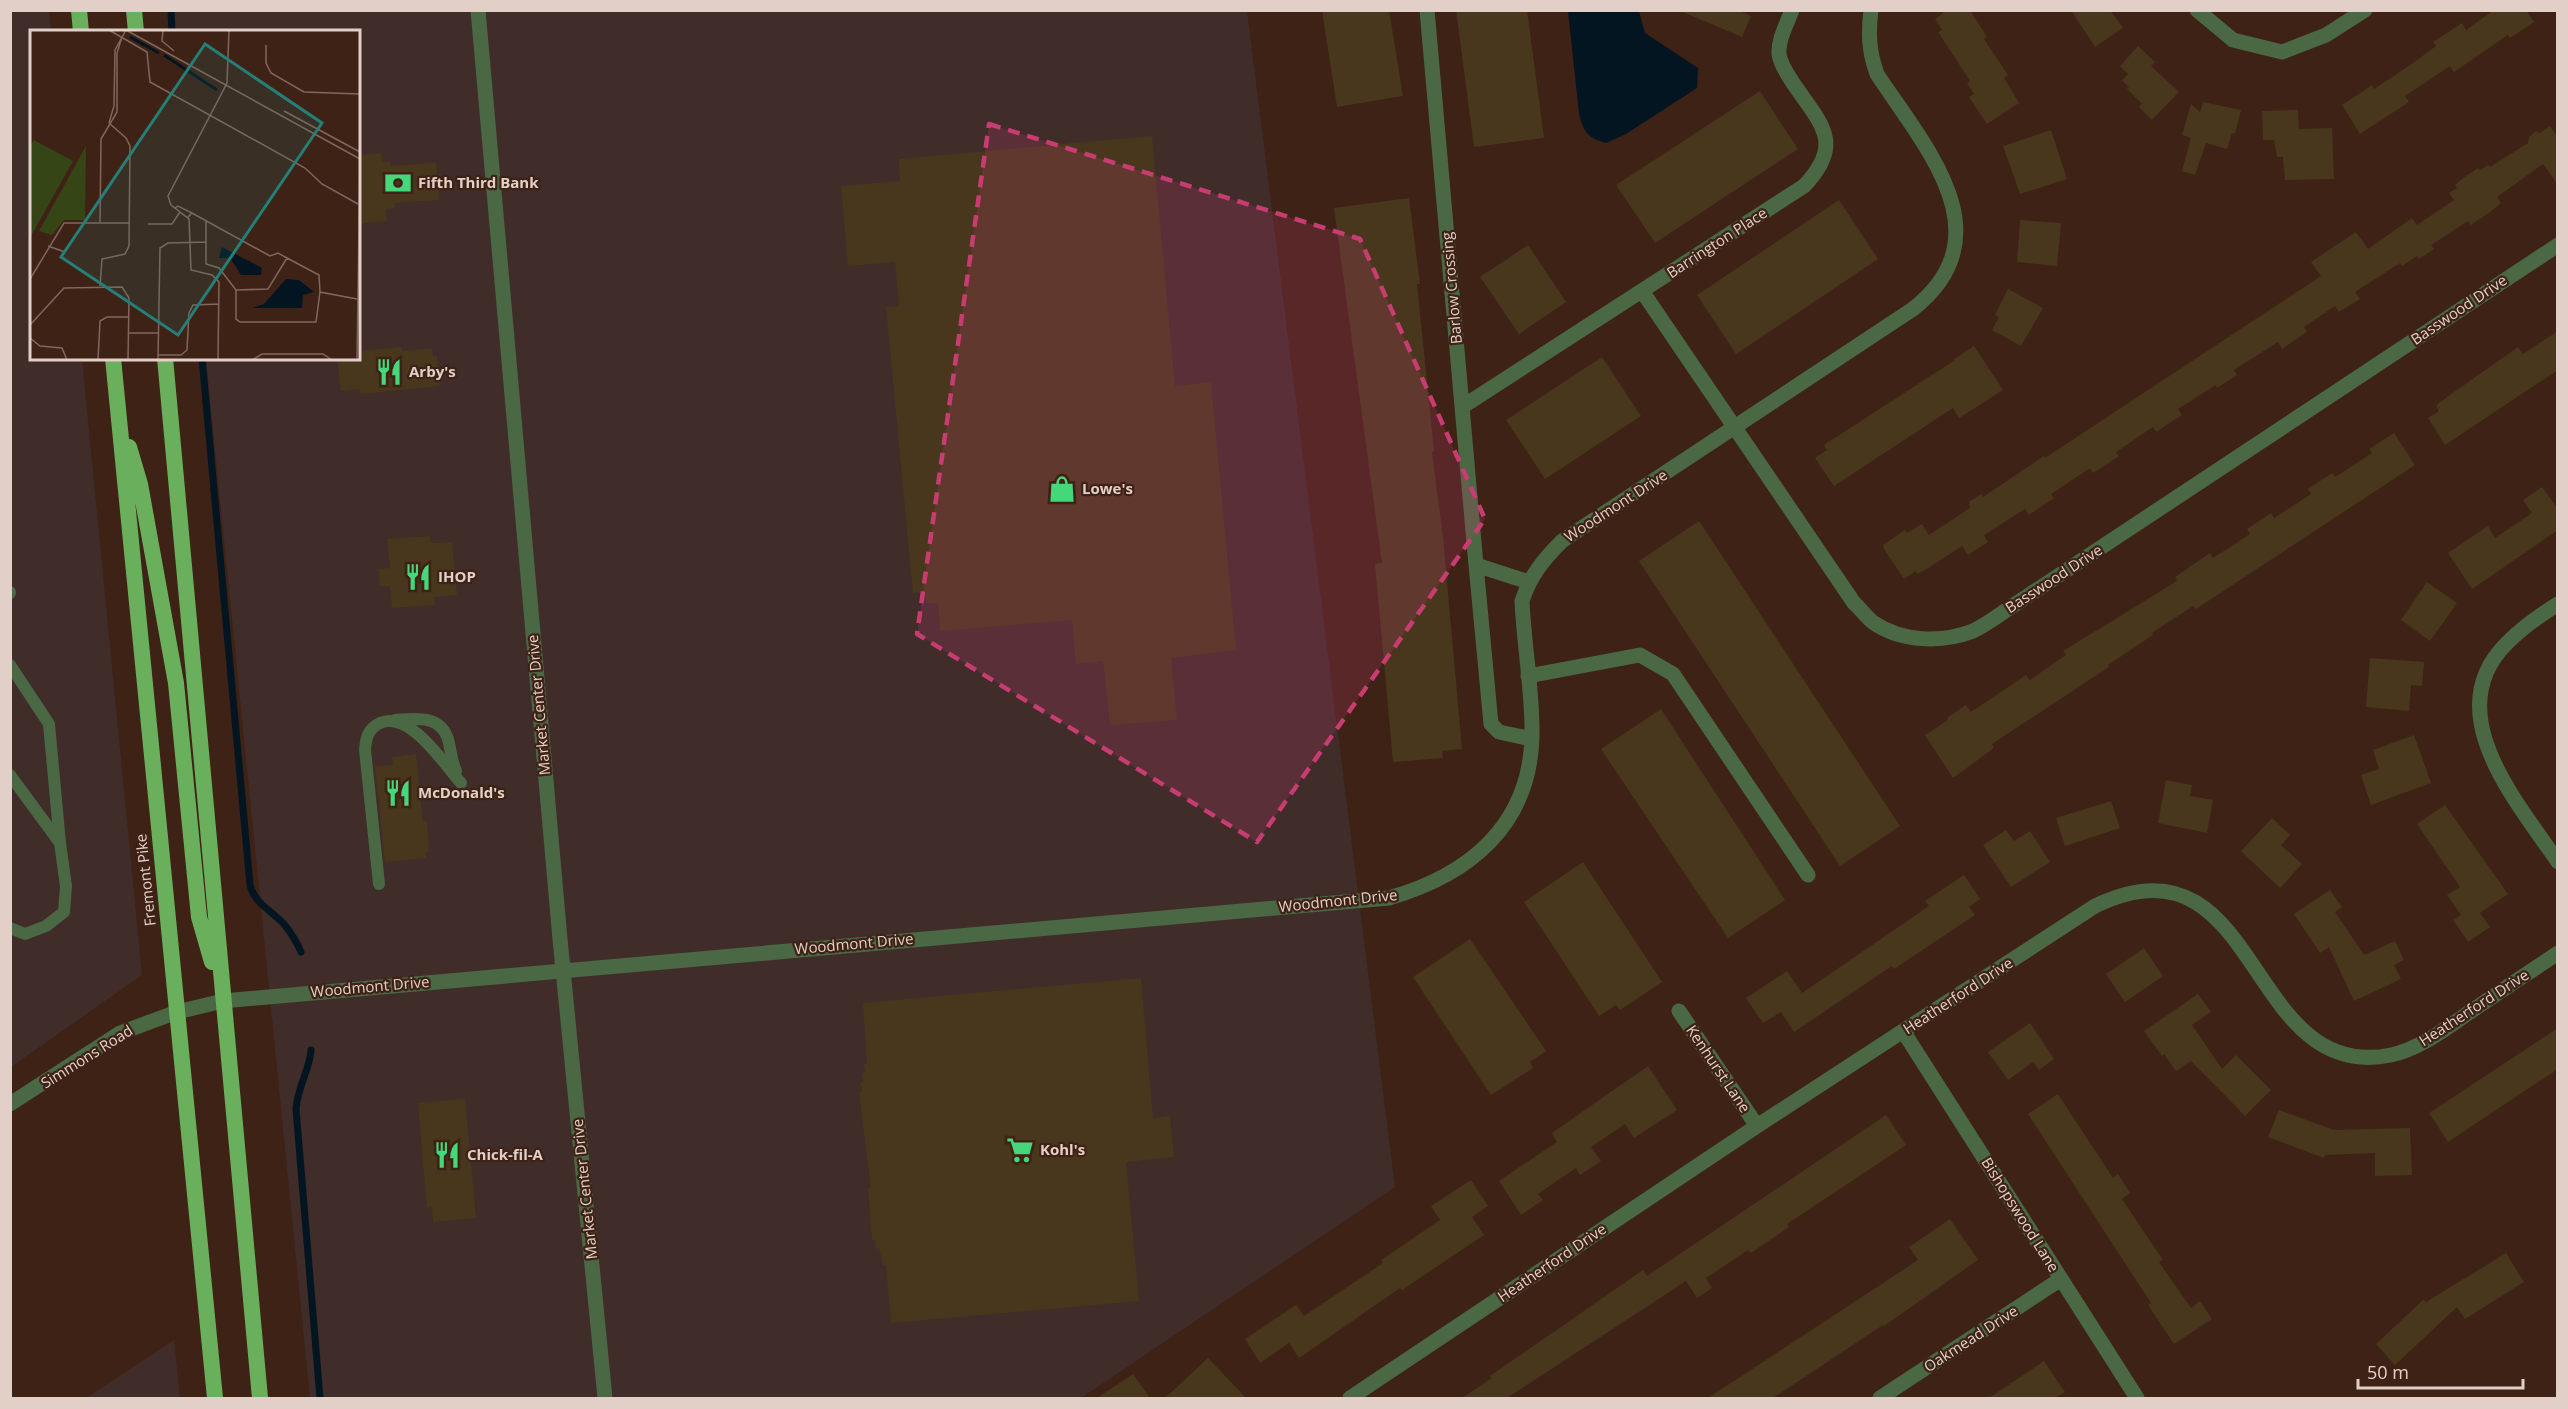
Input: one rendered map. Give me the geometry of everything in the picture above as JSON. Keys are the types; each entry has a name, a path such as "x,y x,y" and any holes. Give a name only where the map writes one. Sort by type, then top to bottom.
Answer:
{"highway":[{"path":"79,10 81,30"},
{"path":"134,10 136,30"},
{"name":"Fremont Pike","path":"113,360 215,1398"},
{"path":"165,360 260,1398"},
{"path":"118,412 140,484 176,683 199,916 223,1001"}],"street":[{"name":"Market Center Drive","path":"478,10 562,969 605,1398"},
{"name":"Barlow Crossing","path":"1427,10 1491,724 1498,732 1532,739"},
{"name":"Barrington Place","path":"1462,407 1804,186 1819,170 1826,153 1825,134 1786,73 1779,57 1780,43 1792,10"},
{"name":"Woodmont Drive","path":"200,1005 562,969 1389,898 1418,890 1466,865 1506,824 1526,783 1532,739 1522,601 1528,582 1541,561 1562,541 1735,428 1928,297 1951,258 1956,227 1951,194 1942,172 1877,74 1870,55 1868,31 1871,10"},
{"path":"2197,10 2233,40 2282,52 2326,35 2364,10"},
{"name":"Basswood Drive","path":"1642,291 1854,603 1874,623 1901,635 1924,639 1949,638 1974,630 2005,611 2558,245"},
{"path":"1476,565 1528,582"},
{"path":"2558,604 2506,644 2488,672 2480,703 2480,720 2487,752 2502,779 2558,862"},
{"path":"1528,676 1640,655 1673,674 1808,875"},
{"name":"Heatherford Drive","path":"1350,1398 1757,1126 2095,906 2126,893 2143,891 2176,894 2206,908 2231,932 2276,1000 2298,1027 2320,1045 2359,1057 2392,1054 2423,1042 2558,953"},
{"name":"Simmons Road","path":"10,1104 120,1033 200,1005"},
{"name":"Kenhurst Lane","path":"1679,1011 1757,1126"},
{"name":"Bishopswood Lane","path":"1903,1031 2137,1398"},
{"name":"Oakmead Drive","path":"1880,1398 2061,1279"}],"lane":[{"path":"10,665 49,724 66,886 64,912 46,926 25,934 10,928"},
{"path":"379,884 365,750 366,736 372,728 393,720 422,718 438,723 447,735 451,760 461,783 414,730 393,720"},
{"path":"10,775 60,843"}],"highlighted area":[{"path":"989,124 1360,239 1485,519 1257,842 917,634"}],"shaded area":[{"path":"49,10 51,30 30,30 30,360 82,360 142,975 11,1067 10,11"},
{"path":"171,11 1247,11 1395,1187 1081,1398 310,1398 206,360 360,360 360,30 173,30"},
{"path":"174,1340 180,1398 86,1398"}],"water":[{"path":"1568,11 1639,11 1645,33 1698,68 1697,88 1626,134 1606,143 1594,139 1584,129 1579,113"}],"building":[{"path":"1322,10 1389,10 1403,96 1337,107"},
{"path":"1456,10 1527,10 1544,138 1474,147"},
{"path":"1678,10 1737,10 1751,16 1742,37"},
{"path":"1947,10 1970,10 1987,37 1984,39 2008,75 2004,78 2019,103 1987,124 1969,97 1974,94 1967,83 1970,81 1938,32 1942,30 1935,19"},
{"path":"2071,10 2110,10 2123,28 2095,47"},
{"path":"2494,10 2526,10 2534,22 2510,38 2508,35 2454,72 2450,66 2405,96 2409,102 2360,134 2342,105 2372,85 2374,89 2413,63 2436,46 2433,42 2462,23 2466,30"},
{"path":"2138,46 2155,62 2151,66 2179,92 2152,120 2139,107 2142,104 2127,89 2129,87 2122,80 2128,74 2120,66"},
{"path":"1760,91 1798,149 1655,243 1616,185"},
{"path":"2203,102 2241,110 2235,134 2232,133 2227,149 2206,143 2195,175 2182,171 2191,138 2182,135 2191,104 2200,112"},
{"path":"2298,110 2299,129 2332,128 2334,179 2285,180 2283,157 2277,157 2274,140 2263,140 2262,111"},
{"path":"2550,126 2558,138 2558,185 2543,164 2497,197 2501,203 2471,225 2468,221 2431,245 2434,249 2419,259 2417,256 2402,266 2400,263 2355,292 2360,299 2339,312 2335,306 2304,327 2307,332 2282,349 2278,342 2234,370 2237,375 2217,388 2216,385 2178,409 2182,415 2156,432 2153,427 2116,452 2119,456 2093,473 2090,468 2051,494 2054,498 2029,515 2025,509 1984,535 1988,542 1968,555 1962,546 1927,569 1917,574 1916,571 1904,579 1883,545 1905,530 1907,533 1922,524 1929,535 1970,508 1969,502 1981,494 1983,497 2044,456 2045,458 2321,276 2311,262 2356,232 2368,249 2412,218 2417,225 2454,200 2449,193 2457,188 2455,185 2463,178 2478,168 2480,170 2488,165 2490,167 2528,143 2529,137 2536,131 2540,133"},
{"path":"2051,130 2067,179 2020,194 2003,146"},
{"name":"Lowe's","path":"1152,136 1175,386 1211,382 1236,650 1171,658 1177,720 1110,725 1103,661 1076,664 1072,620 940,631 938,603 926,603 925,592 913,593 886,307 899,306 895,262 848,266 841,186 900,181 899,159"},
{"name":"Fifth Third Bank","path":"381,153 382,162 390,162 390,166 436,163 439,200 394,203 395,208 386,209 387,221 360,224 360,155"},
{"path":"1409,198 1420,284 1417,284 1434,451 1432,452 1443,537 1462,749 1442,751 1443,758 1393,762 1375,564 1382,563 1334,208"},
{"path":"1839,200 1878,259 1736,354 1697,295"},
{"path":"2020,220 2061,223 2057,266 2017,262"},
{"path":"1528,245 1566,302 1519,334 1480,277"},
{"path":"2008,289 2043,308 2021,346 1992,330 1999,317 1995,315"},
{"path":"2558,331 2558,370 2445,445 2428,418 2439,411 2436,406 2518,347 2523,354"},
{"path":"1974,346 2003,390 1959,418 1953,408 1834,486 1815,458 1827,450 1824,445"},
{"name":"Arby's","path":"401,347 402,351 432,348 433,356 437,356 440,386 360,394 360,389 341,391 337,360 360,360 360,351"},
{"path":"1602,357 1641,416 1545,479 1506,420"},
{"path":"2394,433 2415,465 2196,609 2193,606 2152,633 2153,635 2108,665 2109,667 1992,744 1994,748 1953,778 1925,735 1966,705 1971,712 2026,675 2030,680 2066,655 2063,651 2177,581 2175,577 2210,553 2213,558 2250,534 2247,529 2271,513 2274,518 2311,494 2308,489 2332,473 2335,477 2372,453 2369,449"},
{"path":"2542,487 2558,509 2558,530 2472,589 2448,553 2488,526 2495,538 2532,513 2523,500"},
{"path":"1699,521 1900,826 1840,866 1639,561"},
{"name":"IHOP","path":"430,536 431,543 452,542 457,595 434,597 435,605 392,608 390,586 380,586 379,569 390,568 387,539"},
{"path":"2427,582 2457,603 2430,641 2401,620"},
{"path":"2370,658 2424,662 2422,686 2411,685 2409,711 2366,707"},
{"path":"1661,709 1785,900 1728,938 1601,749"},
{"path":"2414,735 2431,783 2371,805 2361,775 2379,769 2373,750"},
{"name":"McDonald's","path":"416,754 423,822 427,821 429,852 426,853 426,858 385,862 375,766 393,765 392,757"},
{"path":"2166,780 2192,785 2190,796 2213,800 2207,833 2158,823"},
{"path":"2111,801 2120,828 2065,846 2056,818"},
{"path":"2445,805 2508,894 2480,913 2490,927 2468,942 2453,920 2461,915 2447,895 2460,887 2417,824"},
{"path":"2272,818 2290,835 2281,845 2302,864 2280,888 2241,851"},
{"path":"2006,830 2014,841 2030,831 2050,862 2011,887 1983,845"},
{"path":"1583,862 1662,982 1620,1010 1616,1005 1599,1016 1524,902"},
{"path":"1964,875 1980,899 1969,907 1975,915 1894,969 1892,966 1794,1032 1781,1012 1763,1023 1746,998 1787,971 1802,993 1929,906 1925,901"},
{"path":"2330,890 2342,907 2335,912 2364,955 2395,941 2404,960 2394,965 2401,979 2354,1001 2329,947 2320,953 2294,914"},
{"path":"1470,939 1546,1051 1530,1062 1533,1068 1491,1095 1413,977"},
{"path":"2144,948 2163,976 2125,1002 2106,974"},
{"name":"Kohl's","path":"1141,978 1153,1118 1170,1116 1174,1157 1126,1162 1139,1301 891,1323 886,1265 883,1265 879,1248 876,1249 875,1239 872,1240 868,1188 871,1188 859,1092 862,1091 860,1082 863,1082 862,1073 865,1073 864,1064 867,1064 863,1003"},
{"path":"2198,994 2211,1012 2192,1025 2222,1069 2236,1055 2271,1090 2245,1116 2191,1061 2176,1071 2144,1031"},
{"path":"2030,1023 2054,1059 2039,1070 2033,1062 2008,1080 1988,1052"},
{"path":"2558,1028 2558,1069 2448,1142 2429,1113"},
{"path":"1648,1066 1677,1110 1634,1138 1625,1124 1591,1147 1601,1161 1580,1175 1576,1168 1538,1194 1543,1200 1521,1215 1499,1181 1557,1142 1552,1133"},
{"path":"2058,1094 2113,1178 2118,1174 2130,1193 2122,1199 2163,1260 2159,1262 2191,1308 2200,1301 2212,1319 2174,1344 2148,1305 2151,1303 2028,1114"},
{"name":"Chick-fil-A","path":"465,1099 476,1218 433,1222 432,1207 427,1208 418,1103"},
{"path":"2279,1110 2334,1130 2410,1128 2412,1175 2375,1176 2375,1153 2325,1155 2324,1158 2268,1137"},
{"path":"1886,1115 1906,1145 1787,1224 1789,1227 1751,1253 1748,1250 1706,1278 1712,1288 1697,1298 1686,1281 1507,1398 1462,1398 1643,1270 1647,1276"},
{"path":"1471,1180 1488,1206 1472,1217 1484,1235 1402,1290 1400,1288 1299,1358 1289,1343 1260,1363 1245,1339 1296,1305 1304,1316 1383,1263 1381,1260 1440,1220 1431,1206"},
{"path":"1950,1219 1978,1260 1884,1326 1773,1398 1708,1398 1918,1260 1909,1247"},
{"path":"2506,1253 2524,1282 2465,1319 2457,1307 2395,1365 2376,1344 2423,1300 2426,1302"},
{"path":"1208,1358 1246,1398 1165,1398"},
{"path":"2044,1361 2065,1392 2055,1398 1989,1398"},
{"path":"1133,1374 1150,1398 1097,1398"}],"waterway":[{"path":"171,10 172,30"},
{"path":"202,360 250,885 259,902 287,927 301,952"},
{"path":"311,1050 296,1109 320,1398"}],"place":[{"name":"Fifth Third Bank","path":"398,183"},
{"name":"Arby's","path":"389,372"},
{"name":"Lowe's","path":"1062,489"},
{"name":"IHOP","path":"418,577"},
{"name":"McDonald's","path":"398,793"},
{"name":"Kohl's","path":"1020,1150"},
{"name":"Chick-fil-A","path":"447,1155"}]}
